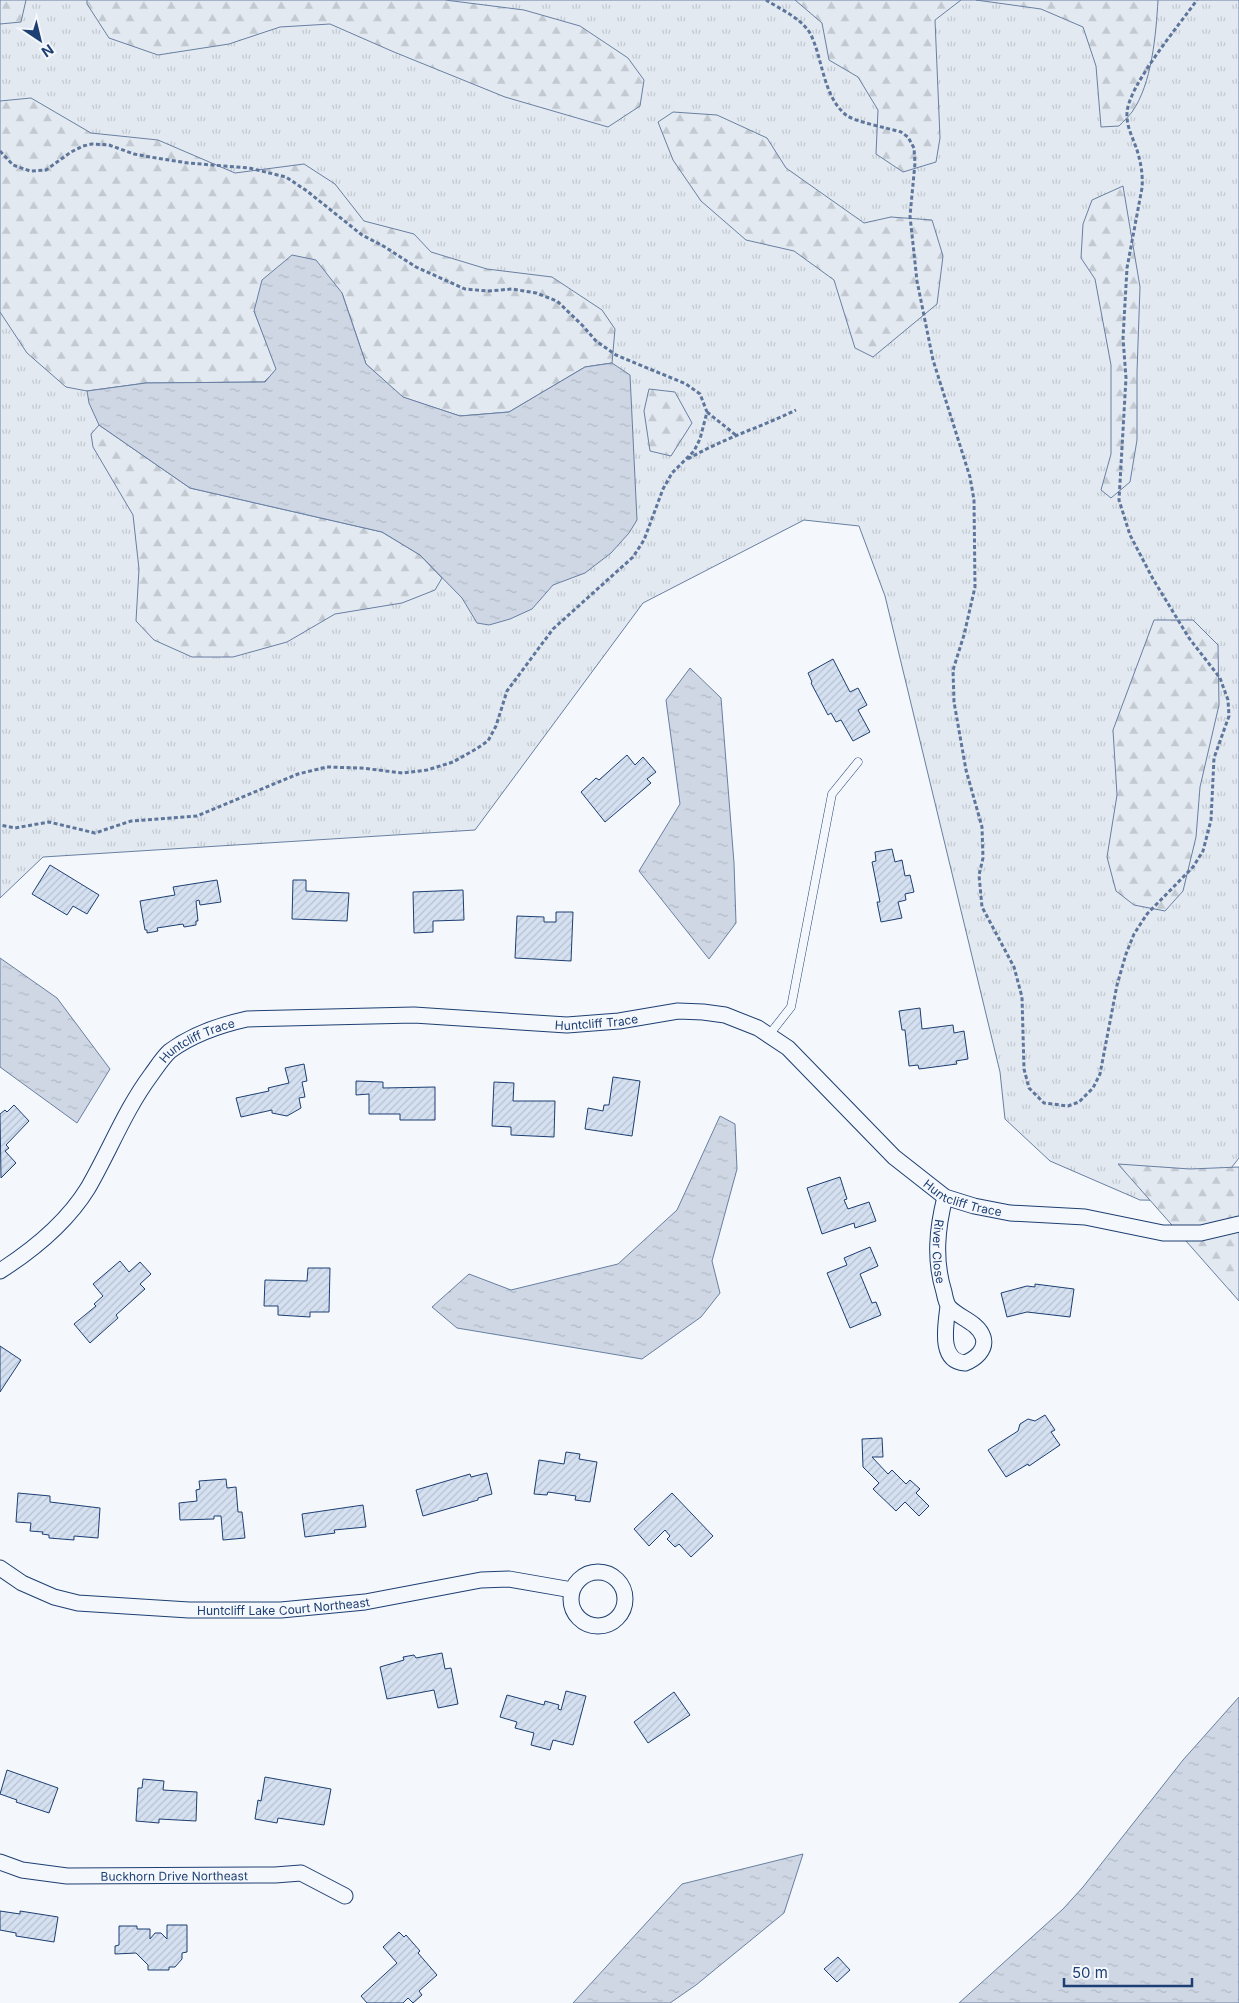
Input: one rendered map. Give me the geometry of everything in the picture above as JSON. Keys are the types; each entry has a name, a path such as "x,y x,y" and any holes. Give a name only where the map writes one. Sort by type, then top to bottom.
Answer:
{"street":[{"name":"Huntcliff Trace","path":"0,1271 39,1244 65,1218 87,1189 137,1094 169,1052 197,1035 221,1025 247,1019 414,1015 567,1025 619,1021 678,1011 703,1012 725,1016 758,1028 788,1048 894,1157 945,1197 974,1206 1010,1213 1085,1217 1163,1233 1201,1233 1239,1224"},
{"name":"River Close","path":"945,1197 939,1224 937,1252 940,1280 948,1306"},
{"name":"Huntcliff Lake Court Northeast","path":"0,1568 22,1583 54,1597 78,1603 189,1610 281,1610 365,1602 481,1580 508,1580 572,1590"},
{"name":"Buckhorn Drive Northeast","path":"0,1862 22,1870 67,1876 275,1875 301,1873 345,1896"}],"lane":[{"path":"769,1035 791,1007 832,794 858,762"}],"path":[{"path":"766,0 796,20 810,34 829,92 840,109 848,116 900,132 908,137 914,148 915,163 910,216 917,281 933,360 970,477 974,500 975,587 966,627 953,670 954,702 966,770 982,827 983,858 979,883 982,907 1014,967 1022,997 1024,1069 1029,1088 1044,1103 1068,1106 1079,1102 1093,1088 1100,1074 1117,985 1134,934 1147,914 1193,867 1203,851 1212,820 1214,758 1229,716 1228,700 1220,678 1189,638 1153,579 1130,536 1120,500 1126,378 1123,338 1127,268 1143,174 1128,128 1126,112 1141,78 1197,0"},
{"path":"0,151 13,165 30,171 46,170 71,152 92,144 109,145 134,154 150,157 188,163 249,168 286,177 307,191 362,235 416,266 465,289 488,291 512,289 536,293 556,301 596,341 616,355 686,384 700,394 706,412 700,439 694,451 672,473 663,490 644,540 633,557 553,629 507,692 496,726 488,741 453,762 427,770 403,773 361,768 327,767 298,774 197,816 131,822 95,834 49,822 15,828 0,825"},
{"path":"684,461 708,447 796,410"},
{"path":"706,412 737,436"}],"green space":[{"path":"0,0 1239,0 1239,1158 1205,1201 1140,1200 1050,1161 1005,1119 1000,1072 885,596 859,526 804,520 643,603 475,830 43,857 0,898"},
{"path":"0,0 26,0 21,22 0,24"},
{"path":"87,0 445,0 524,10 580,26 628,58 644,80 640,106 608,127 505,97 330,24 280,27 229,44 158,55 109,38 87,4"},
{"path":"795,0 961,0 935,20 940,138 936,162 903,172 876,154 878,110 858,77 829,60 822,23"},
{"path":"976,0 1158,0 1152,58 1139,101 1132,112 1119,126 1101,127 1096,66 1083,27 1041,9"},
{"path":"31,98 91,133 158,140 235,173 304,164 335,184 364,221 414,234 431,252 487,269 552,277 602,310 615,329 612,363 585,367 509,412 460,416 402,397 366,364 342,293 254,311 277,369 264,382 146,383 87,391 66,387 27,353 0,312 0,101"},
{"path":"673,112 717,115 767,138 786,168 864,223 891,217 932,220 943,256 937,304 873,357 855,348 834,280 794,251 746,240 701,201 673,160 658,122"},
{"path":"1123,186 1140,287 1137,440 1130,482 1111,498 1101,490 1111,454 1111,365 1095,279 1081,258 1083,224 1092,200"},
{"path":"649,389 675,392 692,423 671,456 650,451 644,411"},
{"path":"99,425 190,488 382,532 420,555 442,578 435,590 402,603 335,614 287,642 233,657 192,657 154,640 136,621 139,569 133,515 93,447 91,434"},
{"path":"1154,620 1193,620 1218,645 1219,705 1200,787 1196,837 1183,891 1165,911 1134,905 1116,891 1107,857 1117,795 1113,730"},
{"path":"1118,1164 1190,1169 1239,1167 1239,1301"}],"water":[{"path":"292,255 316,260 342,293 366,364 403,397 460,416 509,412 585,367 612,363 630,375 637,520 629,533 611,553 585,573 553,585 532,609 510,619 489,625 477,623 462,598 420,555 382,532 190,488 99,425 89,403 87,391 146,383 265,382 276,369 254,311 262,280"},
{"path":"690,668 721,698 734,863 736,923 709,959 639,871 680,804 666,700"},
{"path":"0,958 57,998 110,1069 77,1123 0,1067"},
{"path":"720,1116 735,1124 737,1169 712,1261 720,1293 701,1317 642,1359 457,1328 432,1307 469,1274 511,1290 618,1264 677,1210"},
{"path":"1239,1697 1239,2003 959,2003 1063,1909 1083,1887 1183,1760"},
{"path":"803,1854 784,1913 696,1985 670,2003 573,2003 682,1884"}],"building":[{"path":"833,659 850,692 858,688 867,705 858,710 870,732 853,741 841,720 836,722 831,713 828,715 811,683 808,673"},
{"path":"627,755 635,765 643,757 656,772 647,779 651,783 605,822 581,792 596,778 599,780"},
{"path":"892,849 895,862 902,860 905,876 910,875 914,892 905,894 906,900 898,902 902,918 881,922 877,902 880,902 872,862 876,861 875,852"},
{"path":"50,865 99,895 87,914 73,906 67,915 32,894"},
{"path":"217,880 221,902 200,905 199,900 196,901 198,921 196,921 196,925 184,927 183,924 157,928 158,931 147,933 140,901 175,895 173,887"},
{"path":"293,880 306,880 306,891 349,893 347,921 292,919"},
{"path":"463,890 464,920 433,921 433,932 414,933 413,892"},
{"path":"556,912 573,912 571,961 515,958 517,916 544,917 544,922 556,922"},
{"path":"920,1008 922,1029 953,1025 954,1033 964,1031 968,1059 956,1061 957,1064 919,1069 918,1065 909,1066 905,1030 902,1030 899,1011"},
{"path":"304,1064 307,1081 302,1082 305,1097 299,1098 301,1108 287,1116 272,1113 272,1110 241,1117 236,1098 269,1091 268,1088 289,1083 285,1068"},
{"path":"613,1077 640,1081 632,1136 585,1129 588,1108 603,1111 604,1105 609,1105"},
{"path":"356,1081 383,1082 383,1088 435,1087 435,1120 400,1120 400,1114 369,1114 369,1094 356,1095"},
{"path":"494,1082 514,1083 513,1101 555,1101 554,1137 511,1135 511,1127 492,1126"},
{"path":"14,1105 29,1121 6,1145 9,1148 5,1151 16,1163 1,1178 0,1114 5,1110 7,1112"},
{"path":"840,1177 847,1199 844,1200 848,1209 869,1202 876,1221 855,1228 854,1223 822,1234 807,1188"},
{"path":"870,1247 878,1266 860,1274 872,1303 876,1302 881,1315 850,1328 827,1273 847,1265 844,1258"},
{"path":"120,1261 129,1272 140,1262 151,1274 140,1284 145,1289 116,1315 118,1318 90,1343 74,1324 96,1306 94,1304 103,1296 93,1284"},
{"path":"308,1268 330,1268 329,1312 310,1312 310,1317 278,1315 278,1306 264,1306 265,1280 307,1281"},
{"path":"1035,1284 1074,1289 1070,1317 1027,1312 1007,1317 1001,1293 1027,1286 1035,1287"},
{"path":"0,1346 21,1360 0,1392"},
{"path":"1045,1415 1055,1430 1051,1432 1060,1445 1029,1466 1028,1464 1006,1477 988,1450 1018,1431 1020,1424 1028,1419 1035,1421"},
{"path":"882,1438 883,1457 872,1457 888,1474 892,1470 906,1484 910,1480 920,1489 916,1493 929,1506 919,1516 905,1502 896,1511 873,1489 879,1483 863,1467 862,1439"},
{"path":"566,1452 580,1454 579,1459 597,1462 590,1502 575,1500 576,1496 548,1492 547,1495 534,1494 539,1460 564,1464"},
{"path":"487,1473 492,1494 423,1516 416,1490 470,1474 471,1477"},
{"path":"226,1479 227,1488 236,1487 238,1512 242,1512 245,1538 223,1540 221,1516 214,1516 214,1519 180,1520 179,1503 197,1501 196,1490 200,1489 199,1481"},
{"path":"18,1493 50,1496 50,1502 100,1508 98,1538 74,1536 74,1540 49,1538 49,1535 42,1534 43,1532 30,1531 31,1523 16,1522"},
{"path":"672,1493 713,1536 691,1557 679,1544 675,1547 667,1539 670,1536 665,1530 649,1546 634,1529"},
{"path":"363,1505 366,1527 334,1530 335,1533 305,1537 302,1514"},
{"path":"442,1653 445,1669 451,1668 458,1704 438,1708 434,1690 387,1699 380,1667 404,1660 403,1657 414,1655 416,1658"},
{"path":"566,1691 586,1696 573,1745 553,1740 550,1750 531,1745 534,1733 515,1728 517,1722 500,1717 507,1695 544,1705 545,1701 559,1705 558,1709 561,1710"},
{"path":"674,1692 690,1715 648,1743 634,1722"},
{"path":"7,1770 58,1788 49,1813 16,1802 17,1800 0,1794"},
{"path":"265,1777 331,1789 324,1825 278,1818 277,1823 255,1819 258,1800 261,1801"},
{"path":"143,1779 164,1781 163,1790 197,1792 196,1821 159,1819 159,1823 136,1821 138,1788 142,1788"},
{"path":"0,1911 20,1914 20,1911 58,1917 54,1942 16,1936 16,1933 0,1930"},
{"path":"167,1925 187,1925 187,1952 182,1953 182,1959 175,1967 169,1967 169,1970 148,1970 148,1965 136,1953 115,1954 115,1946 119,1945 119,1926 137,1926 137,1929 150,1929 150,1939 155,1933 161,1933 167,1939"},
{"path":"399,1932 404,1937 406,1935 420,1951 418,1953 437,1975 419,1991 422,1995 413,2003 408,1998 403,2003 367,2003 361,1996 397,1963 383,1947"},
{"path":"838,1957 850,1970 837,1982 824,1969"}]}
